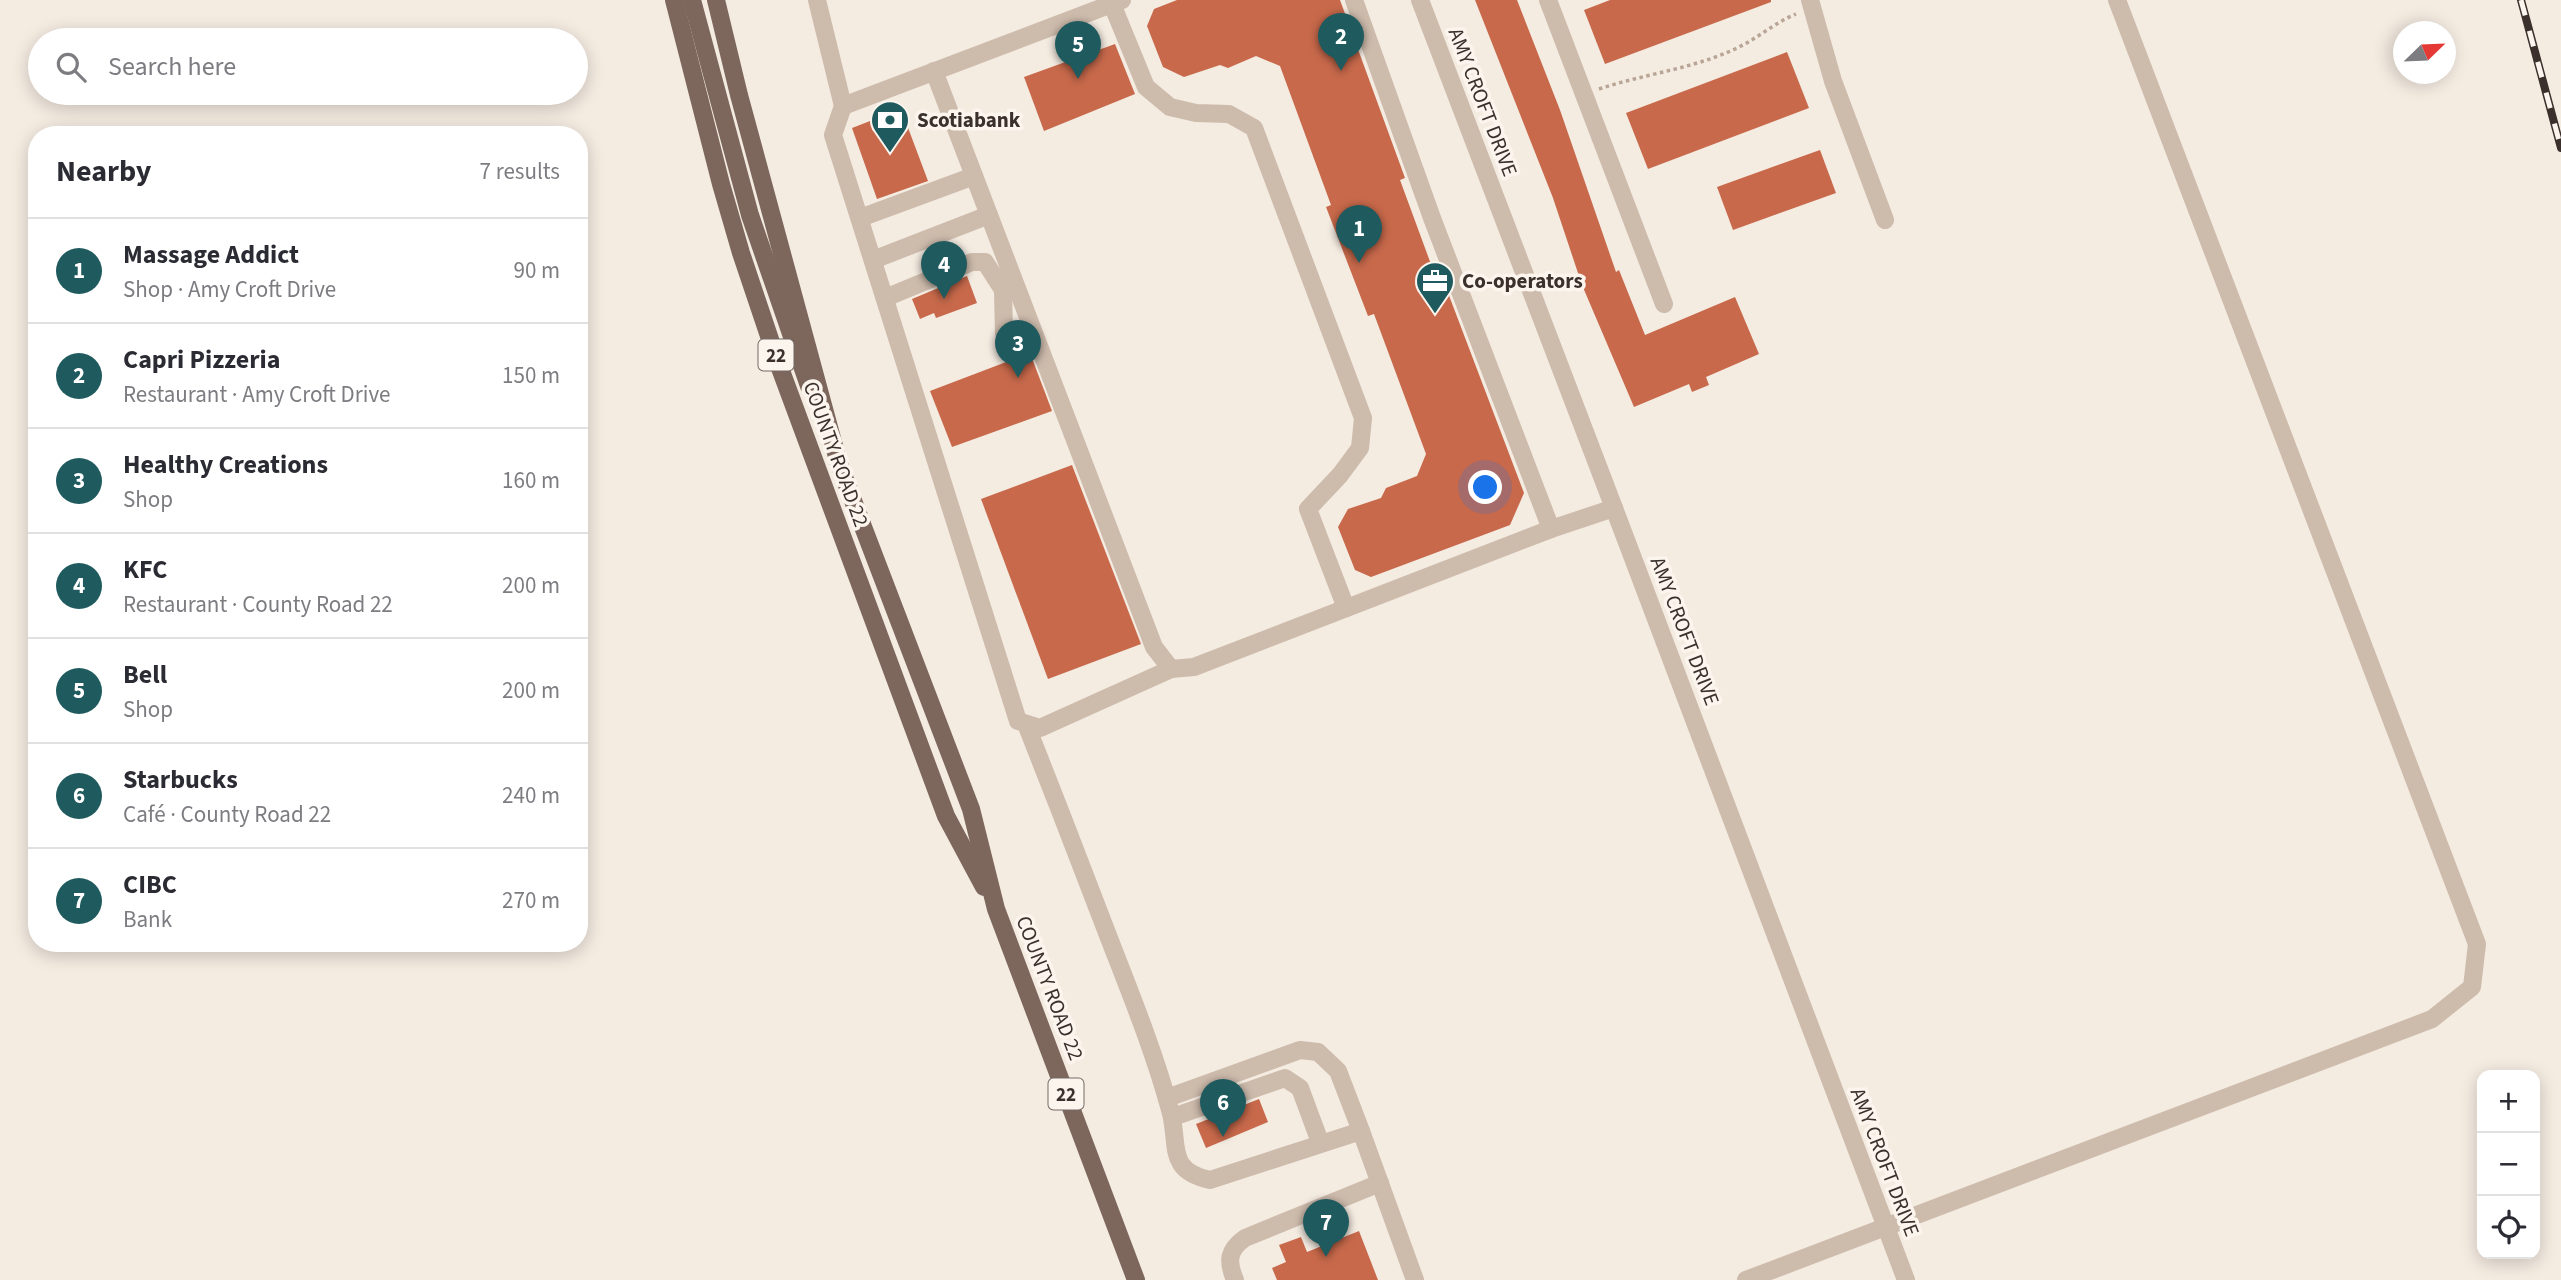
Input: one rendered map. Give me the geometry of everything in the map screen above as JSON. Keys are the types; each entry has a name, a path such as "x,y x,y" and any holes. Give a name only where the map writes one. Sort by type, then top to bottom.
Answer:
{"main road":[{"name":"COUNTY ROAD 22","path":"674,0 721,184 777,360 946,816 996,909"},
{"path":"692,0 750,215 792,341 839,464"},
{"name":"COUNTY ROAD 22","path":"716,0 742,109 839,464 971,809 996,909 1136,1280"}],"street":[{"path":"817,0 843,106 833,135 1018,721 1040,728 1171,669 1194,667 1551,529 1614,508"},
{"path":"1354,0 1432,218 1551,529"},
{"name":"AMY CROFT DRIVE","path":"1420,0 1906,1280"},
{"path":"1548,0 1664,304"},
{"path":"1746,1280 1781,1274 1886,1228 2432,1019 2472,987 2477,944 2117,0"},
{"path":"843,106 1117,2 1146,87 1170,107 1196,113 1229,114 1254,128 1363,418 1360,448 1340,475 1308,509 1346,608"},
{"path":"1811,4 1833,81 1885,220"},
{"path":"934,71 1154,647 1171,669"},
{"path":"860,218 974,176"},
{"path":"873,260 989,215"},
{"path":"885,298 972,262 985,262 1003,290 1004,334"},
{"path":"1026,724 1156,1058 1172,1117 1174,1146 1180,1165 1193,1176 1210,1180 1320,1142 1361,1131"},
{"path":"1167,1098 1300,1050 1318,1052 1338,1071 1415,1280"},
{"path":"1172,1117 1285,1078 1300,1088 1320,1142"},
{"path":"1235,1280 1230,1258 1234,1246 1245,1238 1380,1183"}],"path":[{"path":"1584,94 1623,81 1662,74 1736,49 1811,4"}],"building":[{"path":"1177,0 1340,0 1405,178 1400,180 1439,286 1445,285 1524,493 1510,525 1371,577 1355,570 1338,527 1348,509 1381,498 1386,488 1417,476 1426,454 1374,314 1368,316 1326,207 1331,205 1280,66 1256,56 1228,68 1220,65 1184,77 1163,67 1147,26 1154,9"},
{"path":"1475,0 1517,0 1560,110 1616,272 1619,270 1645,335 1735,297 1759,354 1706,377 1709,385 1692,392 1689,384 1634,407 1582,285 1553,198"},
{"path":"1610,0 1771,2 1605,64 1584,10"},
{"path":"1115,44 1135,94 1044,131 1024,77"},
{"path":"1787,52 1809,108 1648,169 1626,113"},
{"name":"Scotiabank","path":"901,109 928,181 877,199 852,128"},
{"path":"1820,150 1836,193 1733,230 1717,187"},
{"path":"967,276 977,303 936,318 934,313 920,319 912,299"},
{"path":"1030,353 1052,411 952,447 930,391"},
{"path":"1072,465 1141,644 1048,679 981,499"},
{"path":"1259,1099 1268,1122 1206,1148 1196,1124"},
{"path":"1359,1231 1378,1280 1277,1280 1272,1268 1286,1262 1279,1245 1301,1237 1307,1252"}],"railway":[{"path":"2521,0 2561,148"}],"place":[{"name":"Capri Pizzeria","path":"1341,71"},
{"name":"Bell","path":"1078,79"},
{"name":"Scotiabank","path":"890,154"},
{"name":"Massage Addict","path":"1359,263"},
{"name":"KFC","path":"944,299"},
{"name":"Co-operators","path":"1435,315"},
{"name":"Healthy Creations","path":"1018,378"},
{"name":"Starbucks","path":"1223,1137"},
{"name":"CIBC","path":"1326,1257"}]}
